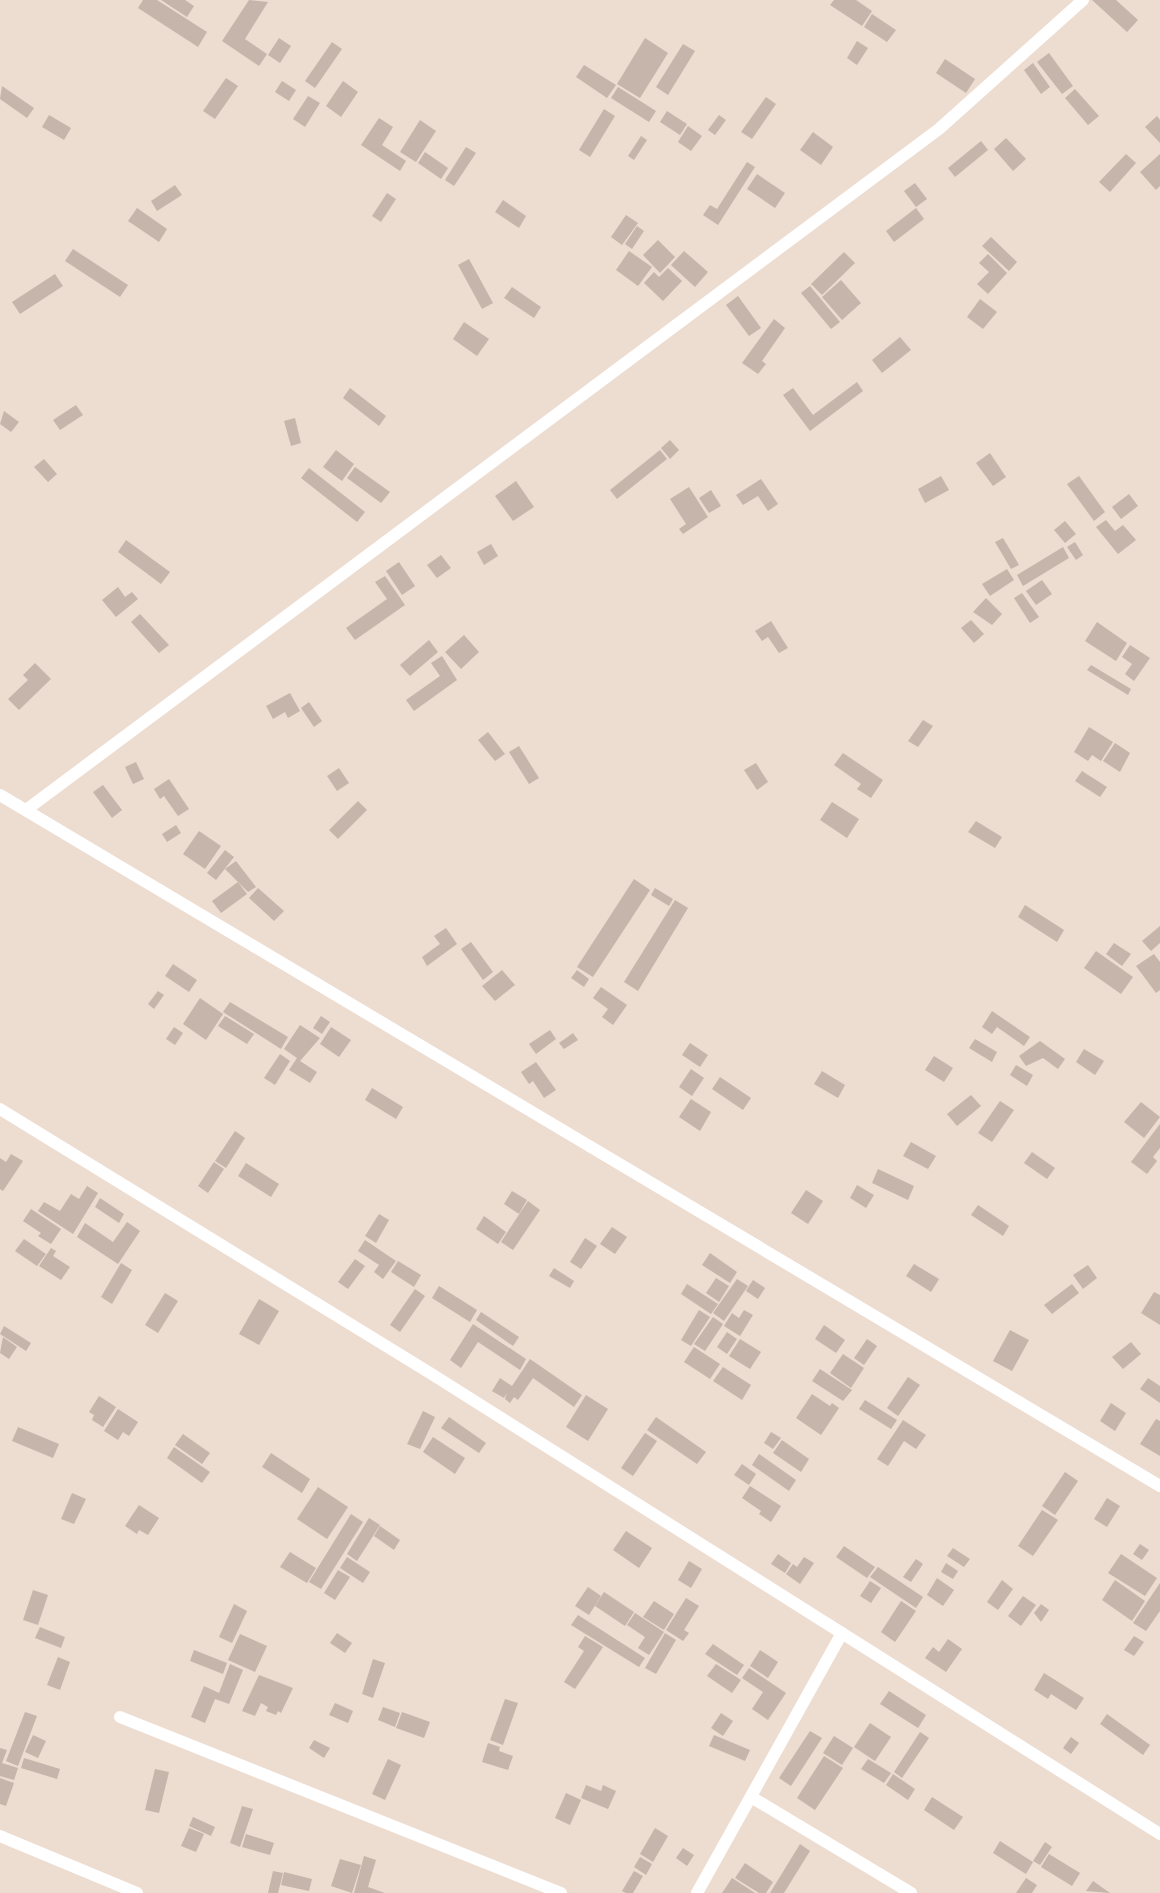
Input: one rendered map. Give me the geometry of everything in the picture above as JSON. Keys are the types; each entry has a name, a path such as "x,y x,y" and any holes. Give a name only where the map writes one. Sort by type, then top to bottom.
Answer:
{"street":[{"path":"26,810 939,129 1083,0"},
{"path":"0,795 1160,1486"},
{"path":"0,1109 430,1373 1160,1833"},
{"path":"697,1893 842,1633"},
{"path":"120,1717 561,1893"},
{"path":"751,1797 911,1893"},
{"path":"0,1836 137,1893"}],"building":[{"path":"143,0 157,0 207,32 198,47 138,8"},
{"path":"161,0 185,0 194,6 187,17"},
{"path":"249,0 268,2 245,39 267,54 259,66 222,41"},
{"path":"834,0 856,0 872,11 862,26 830,5"},
{"path":"1092,0 1116,0 1138,20 1127,32"},
{"path":"872,14 896,30 887,42 864,27"},
{"path":"279,38 291,46 280,63 268,55"},
{"path":"645,38 668,53 640,98 617,84"},
{"path":"857,41 868,48 857,65 847,58"},
{"path":"332,42 342,49 315,88 305,81"},
{"path":"683,44 695,51 668,95 656,87"},
{"path":"1049,53 1073,86 1062,94 1037,62"},
{"path":"945,59 975,79 966,93 936,73"},
{"path":"1033,63 1050,87 1041,94 1024,70"},
{"path":"584,65 616,85 607,98 576,77"},
{"path":"226,78 238,86 215,119 203,111"},
{"path":"282,81 296,90 289,101 275,92"},
{"path":"343,81 358,92 341,117 326,106"},
{"path":"2,86 34,108 27,118 0,99"},
{"path":"618,87 656,111 649,122 611,98"},
{"path":"1075,89 1099,116 1088,125 1065,98"},
{"path":"308,96 320,103 305,127 293,119"},
{"path":"766,97 776,104 752,139 741,132"},
{"path":"604,109 615,116 590,157 579,150"},
{"path":"667,111 687,124 680,135 660,122"},
{"path":"49,115 71,128 64,140 42,127"},
{"path":"719,115 726,120 715,135 708,130"},
{"path":"1157,116 1160,120 1160,143 1145,127"},
{"path":"379,118 393,127 382,145 406,161 400,171 361,145"},
{"path":"420,120 436,131 416,162 400,152"},
{"path":"688,126 702,136 691,151 678,142"},
{"path":"813,132 833,147 821,165 800,150"},
{"path":"641,136 647,140 634,160 628,156"},
{"path":"1006,138 1026,159 1013,171 994,149"},
{"path":"981,141 988,150 955,177 948,168"},
{"path":"466,147 476,153 454,186 445,180"},
{"path":"425,152 448,168 441,179 418,163"},
{"path":"1126,154 1136,163 1110,192 1099,182"},
{"path":"1160,154 1160,186 1156,190 1140,172"},
{"path":"747,162 755,167 718,225 703,215 710,205 717,209"},
{"path":"757,174 785,193 775,208 747,189"},
{"path":"915,183 927,199 916,207 904,191"},
{"path":"175,185 182,195 157,211 151,201"},
{"path":"387,193 396,199 381,222 372,216"},
{"path":"503,200 526,216 519,228 495,212"},
{"path":"137,208 167,229 159,242 128,221"},
{"path":"916,208 924,219 894,242 886,231"},
{"path":"626,215 638,223 622,245 611,237"},
{"path":"637,226 644,231 632,249 625,244"},
{"path":"991,237 1017,262 1009,271 982,246"},
{"path":"658,240 675,257 660,273 643,255"},
{"path":"73,249 128,285 120,297 65,261"},
{"path":"629,251 652,267 638,286 616,270"},
{"path":"684,251 708,272 695,287 671,265"},
{"path":"844,252 855,263 822,295 811,284"},
{"path":"988,254 1007,273 988,294 977,284 989,272 979,263"},
{"path":"469,259 493,303 482,309 458,265"},
{"path":"668,268 682,281 663,301 644,283 654,272 659,277"},
{"path":"55,274 63,286 20,314 12,302"},
{"path":"841,280 861,303 842,320 822,297"},
{"path":"810,286 840,322 831,329 801,293"},
{"path":"512,287 541,307 534,318 504,298"},
{"path":"738,296 761,328 749,336 726,305"},
{"path":"980,299 997,312 983,329 967,317"},
{"path":"774,319 785,328 762,361 766,364 758,374 742,363"},
{"path":"464,322 489,339 477,356 453,339"},
{"path":"900,337 911,350 882,373 872,360"},
{"path":"857,382 863,391 810,431 783,395 793,388 813,415"},
{"path":"350,388 386,416 379,426 343,398"},
{"path":"76,405 83,415 60,430 53,420"},
{"path":"4,411 19,422 11,432 0,424"},
{"path":"295,418 301,443 291,446 284,421"},
{"path":"670,440 679,450 670,459 661,448"},
{"path":"336,450 354,464 342,481 323,467"},
{"path":"660,450 667,459 617,499 610,490"},
{"path":"990,453 1006,477 993,486 976,463"},
{"path":"44,459 57,474 48,482 34,467"},
{"path":"355,467 390,492 381,503 347,478"},
{"path":"309,468 365,512 357,522 301,478"},
{"path":"941,476 949,490 925,503 918,489"},
{"path":"1079,476 1105,512 1094,521 1067,484"},
{"path":"761,479 778,504 768,511 758,496 743,505 736,495"},
{"path":"516,481 534,507 513,521 495,496"},
{"path":"689,487 708,517 683,534 679,529 686,524 670,499"},
{"path":"711,490 721,506 709,513 699,498"},
{"path":"1129,494 1138,506 1121,519 1112,507"},
{"path":"1106,520 1115,531 1123,525 1136,540 1118,554 1096,527"},
{"path":"1065,521 1076,534 1065,543 1054,530"},
{"path":"1003,538 1019,565 1011,569 995,542"},
{"path":"126,540 170,572 161,584 118,552"},
{"path":"1075,542 1083,555 1076,560 1067,547"},
{"path":"491,544 498,556 484,565 477,552"},
{"path":"1063,547 1069,558 1023,586 1017,575"},
{"path":"441,555 451,568 437,578 427,565"},
{"path":"399,562 415,586 402,595 386,571"},
{"path":"1007,569 1014,580 990,596 982,584"},
{"path":"385,576 405,605 355,640 346,628 387,599 375,582"},
{"path":"1042,580 1052,594 1036,605 1026,591"},
{"path":"118,587 125,597 132,592 138,599 116,617 102,600"},
{"path":"1022,593 1039,617 1030,623 1014,598"},
{"path":"986,598 1002,614 992,625 973,612"},
{"path":"140,614 169,645 159,653 131,622"},
{"path":"971,620 984,634 974,643 961,628"},
{"path":"771,621 788,648 779,653 768,637 762,641 755,631"},
{"path":"1097,622 1127,643 1116,661 1085,641"},
{"path":"464,635 479,652 461,669 445,652"},
{"path":"429,640 438,652 410,676 400,665"},
{"path":"1130,645 1150,658 1134,681 1125,674 1132,664 1122,657"},
{"path":"442,656 457,680 414,711 406,700 440,676 431,663"},
{"path":"35,663 51,679 19,710 8,699 28,680 23,675"},
{"path":"1091,665 1131,689 1128,695 1087,670"},
{"path":"290,693 300,711 288,718 285,712 273,719 266,706"},
{"path":"309,702 322,721 314,727 301,708"},
{"path":"923,720 933,726 918,747 908,741"},
{"path":"1089,727 1113,742 1101,761 1092,755 1088,761 1074,752"},
{"path":"488,732 505,754 495,761 478,740"},
{"path":"1115,743 1130,753 1120,772 1103,761"},
{"path":"519,746 539,778 529,784 509,752"},
{"path":"843,753 883,780 871,798 857,789 861,784 834,765"},
{"path":"136,762 144,779 133,784 125,767"},
{"path":"756,763 768,782 757,790 744,770"},
{"path":"339,768 349,783 337,791 327,776"},
{"path":"1082,771 1107,787 1100,797 1075,781"},
{"path":"169,779 189,809 178,816 164,796 160,799 154,789"},
{"path":"103,785 122,810 112,818 93,792"},
{"path":"358,801 367,810 338,839 329,830"},
{"path":"832,802 859,819 847,838 820,820"},
{"path":"976,821 1002,837 995,848 968,832"},
{"path":"176,825 181,833 167,842 162,834"},
{"path":"199,831 221,846 205,869 183,854"},
{"path":"225,850 234,857 216,880 207,873"},
{"path":"236,861 256,887 248,892 225,869"},
{"path":"634,879 650,890 593,977 577,967"},
{"path":"238,882 247,894 221,913 212,901"},
{"path":"258,888 284,911 274,921 249,898"},
{"path":"655,888 673,899 669,906 651,895"},
{"path":"675,900 688,908 638,991 624,982"},
{"path":"1025,905 1064,930 1057,942 1018,917"},
{"path":"1160,926 1160,943 1151,951 1142,941"},
{"path":"446,928 457,944 427,966 422,957 440,944 434,936"},
{"path":"471,942 493,972 483,980 461,949"},
{"path":"1114,943 1131,954 1122,966 1106,954"},
{"path":"1096,951 1133,977 1121,994 1084,968"},
{"path":"1154,954 1160,962 1160,990 1156,993 1136,966"},
{"path":"173,964 197,980 189,992 165,976"},
{"path":"502,970 515,985 495,1001 482,986"},
{"path":"577,970 589,979 584,987 571,978"},
{"path":"601,987 627,1005 613,1025 602,1017 608,1009 593,998"},
{"path":"158,991 164,995 154,1009 148,1004"},
{"path":"200,998 223,1014 206,1040 183,1024"},
{"path":"230,1002 288,1037 281,1049 223,1012"},
{"path":"992,1011 1030,1037 1024,1046 997,1027 992,1034 982,1027"},
{"path":"225,1016 254,1034 247,1044 218,1026"},
{"path":"321,1016 330,1022 322,1034 313,1028"},
{"path":"300,1025 320,1038 300,1061 317,1072 310,1083 289,1070 297,1058 284,1049"},
{"path":"174,1027 183,1033 175,1045 166,1039"},
{"path":"331,1027 351,1040 339,1057 320,1044"},
{"path":"550,1030 556,1039 536,1054 529,1044"},
{"path":"573,1033 578,1040 564,1049 559,1043"},
{"path":"975,1039 997,1052 992,1062 969,1048"},
{"path":"1040,1041 1065,1059 1058,1069 1043,1058 1026,1066 1019,1056"},
{"path":"690,1043 708,1055 700,1067 682,1055"},
{"path":"1084,1049 1104,1061 1095,1075 1076,1062"},
{"path":"280,1054 290,1061 275,1085 264,1078"},
{"path":"934,1056 953,1068 944,1082 925,1070"},
{"path":"536,1062 556,1090 544,1098 533,1081 529,1084 521,1072"},
{"path":"1016,1065 1033,1075 1027,1086 1010,1075"},
{"path":"691,1069 704,1078 692,1096 679,1087"},
{"path":"822,1071 845,1085 838,1098 814,1084"},
{"path":"720,1077 751,1098 743,1110 712,1089"},
{"path":"372,1088 403,1107 396,1119 365,1100"},
{"path":"971,1095 981,1106 957,1126 947,1114"},
{"path":"691,1099 711,1112 700,1131 679,1117"},
{"path":"1000,1101 1014,1110 992,1142 978,1133"},
{"path":"1141,1102 1160,1117 1144,1138 1124,1122"},
{"path":"1160,1124 1160,1148 1153,1157 1157,1161 1147,1174 1131,1162"},
{"path":"235,1131 245,1138 226,1168 215,1161"},
{"path":"911,1142 936,1156 928,1169 903,1156"},
{"path":"1032,1152 1055,1168 1047,1179 1024,1163"},
{"path":"11,1154 23,1161 3,1191 0,1189 0,1158 6,1162"},
{"path":"214,1162 224,1169 208,1193 198,1186"},
{"path":"246,1163 279,1184 271,1197 238,1176"},
{"path":"878,1169 914,1186 908,1200 872,1183"},
{"path":"857,1185 874,1195 866,1208 850,1198"},
{"path":"87,1186 98,1193 73,1234 38,1211 44,1202 60,1211 71,1194 79,1199"},
{"path":"806,1190 823,1201 808,1224 791,1213"},
{"path":"512,1191 527,1200 519,1214 504,1204"},
{"path":"100,1198 124,1214 119,1223 95,1207"},
{"path":"528,1201 540,1210 513,1250 501,1242"},
{"path":"978,1205 1009,1226 1003,1236 971,1215"},
{"path":"31,1209 61,1229 51,1244 38,1236 41,1233 23,1221"},
{"path":"379,1214 389,1220 376,1243 365,1236"},
{"path":"484,1216 506,1232 498,1244 476,1229"},
{"path":"127,1222 140,1231 118,1264 77,1237 85,1223 113,1242"},
{"path":"612,1227 627,1237 615,1254 600,1244"},
{"path":"585,1238 597,1246 581,1269 570,1262"},
{"path":"24,1239 46,1254 37,1266 15,1251"},
{"path":"365,1240 396,1261 383,1279 374,1272 379,1265 358,1251"},
{"path":"51,1248 56,1251 53,1256 70,1267 61,1280 39,1266"},
{"path":"710,1253 737,1272 730,1283 702,1265"},
{"path":"355,1259 365,1266 348,1289 338,1282"},
{"path":"398,1261 421,1275 414,1287 391,1272"},
{"path":"121,1263 132,1270 112,1304 101,1297"},
{"path":"914,1264 939,1279 931,1292 906,1276"},
{"path":"1088,1265 1097,1278 1083,1289 1073,1275"},
{"path":"554,1268 574,1281 570,1288 549,1276"},
{"path":"716,1278 729,1286 719,1302 706,1293"},
{"path":"737,1279 748,1286 724,1321 713,1313"},
{"path":"753,1280 765,1288 758,1299 746,1291"},
{"path":"687,1284 718,1304 711,1314 681,1294"},
{"path":"1072,1284 1079,1293 1052,1314 1044,1305"},
{"path":"439,1286 477,1310 470,1322 432,1298"},
{"path":"415,1289 425,1296 400,1332 390,1325"},
{"path":"1154,1292 1160,1295 1160,1325 1141,1313"},
{"path":"165,1293 178,1301 158,1333 145,1325"},
{"path":"259,1299 279,1311 259,1345 239,1334"},
{"path":"699,1310 710,1317 691,1346 681,1340"},
{"path":"744,1310 753,1315 740,1336 724,1326 732,1313 739,1318"},
{"path":"481,1312 519,1337 513,1346 476,1320"},
{"path":"713,1317 723,1324 705,1351 694,1344"},
{"path":"473,1324 526,1359 520,1370 478,1342 461,1368 450,1360"},
{"path":"824,1325 845,1340 836,1353 815,1339"},
{"path":"4,1326 31,1343 26,1351 0,1334"},
{"path":"1010,1330 1029,1340 1012,1371 993,1361"},
{"path":"727,1332 737,1339 727,1354 717,1347"},
{"path":"3,1337 17,1347 9,1359 0,1353"},
{"path":"740,1339 761,1352 750,1369 729,1356"},
{"path":"867,1339 877,1346 864,1365 854,1358"},
{"path":"1131,1342 1141,1354 1123,1369 1112,1357"},
{"path":"694,1347 720,1364 710,1379 684,1362"},
{"path":"843,1354 864,1368 851,1388 830,1373"},
{"path":"530,1359 582,1395 574,1407 533,1378 518,1400 514,1397 510,1403 505,1399 507,1393 504,1398 492,1391 500,1378 512,1386"},
{"path":"723,1367 751,1385 742,1400 713,1381"},
{"path":"820,1369 852,1390 843,1401 812,1381"},
{"path":"908,1377 920,1385 898,1416 887,1408"},
{"path":"1148,1378 1160,1386 1160,1403 1140,1389"},
{"path":"812,1394 830,1406 832,1403 839,1408 821,1435 796,1418"},
{"path":"586,1395 608,1409 588,1441 566,1427"},
{"path":"99,1396 116,1407 103,1427 92,1420 94,1415 89,1412"},
{"path":"865,1400 897,1420 891,1429 859,1409"},
{"path":"1111,1403 1126,1413 1115,1431 1100,1421"},
{"path":"118,1409 138,1422 129,1436 123,1432 118,1440 104,1431"},
{"path":"423,1411 435,1417 420,1449 407,1444"},
{"path":"449,1417 486,1443 479,1453 441,1428"},
{"path":"656,1417 706,1452 697,1464 647,1430"},
{"path":"1156,1419 1160,1421 1160,1456 1140,1444"},
{"path":"903,1420 926,1435 916,1449 904,1441 888,1466 877,1459"},
{"path":"18,1427 59,1444 53,1458 12,1441"},
{"path":"771,1432 781,1438 773,1449 764,1443"},
{"path":"645,1433 657,1441 633,1476 621,1468"},
{"path":"183,1434 210,1453 202,1464 175,1445"},
{"path":"433,1437 465,1458 455,1474 423,1452"},
{"path":"782,1440 809,1459 801,1472 773,1453"},
{"path":"174,1447 210,1472 202,1483 167,1458"},
{"path":"271,1453 310,1479 302,1493 262,1467"},
{"path":"759,1454 796,1480 789,1491 752,1465"},
{"path":"742,1464 756,1474 749,1485 734,1475"},
{"path":"1065,1472 1078,1481 1055,1515 1042,1506"},
{"path":"750,1486 781,1506 771,1522 742,1498"},
{"path":"318,1487 348,1507 327,1539 297,1519"},
{"path":"72,1493 86,1499 74,1524 61,1519"},
{"path":"1107,1498 1120,1506 1107,1527 1094,1519"},
{"path":"139,1505 159,1518 148,1535 139,1530 137,1534 125,1526"},
{"path":"1042,1510 1058,1520 1033,1556 1018,1546"},
{"path":"351,1514 363,1522 321,1589 309,1582"},
{"path":"369,1518 380,1525 357,1561 347,1554"},
{"path":"380,1526 400,1540 394,1550 374,1536"},
{"path":"626,1531 652,1548 639,1568 613,1550"},
{"path":"1140,1544 1149,1550 1142,1560 1133,1554"},
{"path":"844,1546 875,1567 867,1578 836,1557"},
{"path":"953,1548 970,1559 964,1567 947,1556"},
{"path":"290,1552 316,1568 307,1583 280,1567"},
{"path":"778,1554 791,1563 785,1573 771,1564"},
{"path":"1121,1554 1157,1578 1145,1596 1108,1573"},
{"path":"347,1557 370,1572 363,1583 340,1568"},
{"path":"804,1557 814,1563 800,1584 786,1574 793,1564 797,1567"},
{"path":"916,1559 923,1564 911,1582 903,1577"},
{"path":"689,1561 702,1569 691,1588 678,1580"},
{"path":"946,1563 958,1571 953,1579 941,1572"},
{"path":"878,1567 923,1597 916,1608 870,1577"},
{"path":"338,1570 350,1577 335,1600 324,1593"},
{"path":"937,1578 954,1590 943,1606 927,1595"},
{"path":"1002,1580 1013,1589 998,1610 987,1602"},
{"path":"1115,1580 1145,1601 1132,1621 1102,1600"},
{"path":"870,1581 881,1588 871,1603 860,1596"},
{"path":"1160,1583 1160,1611 1146,1631 1133,1623"},
{"path":"588,1587 601,1596 589,1615 575,1606"},
{"path":"33,1590 48,1595 38,1625 23,1620"},
{"path":"604,1592 634,1612 625,1626 595,1606"},
{"path":"1023,1596 1036,1605 1021,1626 1008,1616"},
{"path":"686,1598 699,1606 684,1630 689,1633 683,1641 666,1630"},
{"path":"654,1601 674,1614 664,1630 643,1617"},
{"path":"901,1601 916,1611 895,1642 881,1632"},
{"path":"234,1604 247,1611 232,1643 219,1637"},
{"path":"1041,1604 1049,1610 1041,1622 1034,1613"},
{"path":"635,1613 664,1632 649,1655 638,1648 645,1637 627,1625"},
{"path":"578,1615 645,1658 639,1667 571,1625"},
{"path":"40,1627 65,1637 61,1648 35,1638"},
{"path":"337,1633 352,1643 345,1653 330,1643"},
{"path":"665,1633 676,1640 656,1674 645,1668"},
{"path":"240,1634 267,1646 255,1672 228,1660"},
{"path":"585,1636 603,1647 575,1689 564,1682 584,1651 578,1647"},
{"path":"1134,1636 1144,1642 1134,1656 1124,1650"},
{"path":"948,1639 962,1649 946,1672 925,1658 933,1647 939,1652"},
{"path":"713,1644 744,1665 737,1675 705,1654"},
{"path":"194,1650 227,1663 223,1674 190,1661"},
{"path":"760,1650 778,1662 768,1678 750,1666"},
{"path":"58,1657 70,1662 60,1690 47,1685"},
{"path":"373,1659 385,1663 373,1698 362,1694"},
{"path":"230,1664 243,1670 229,1704 215,1699 205,1723 191,1717 204,1686 219,1693"},
{"path":"716,1664 741,1680 732,1693 707,1676"},
{"path":"749,1668 786,1693 768,1720 752,1709 763,1692 742,1678"},
{"path":"1044,1673 1084,1698 1076,1710 1051,1694 1048,1699 1034,1690"},
{"path":"259,1675 293,1688 281,1713 278,1711 276,1715 266,1711 268,1707 261,1703 255,1716 242,1711"},
{"path":"889,1691 926,1715 918,1728 880,1704"},
{"path":"505,1699 518,1703 503,1745 490,1740"},
{"path":"335,1703 353,1711 348,1723 329,1715"},
{"path":"383,1707 400,1713 395,1727 378,1720"},
{"path":"25,1712 37,1716 18,1766 6,1761"},
{"path":"402,1712 430,1722 424,1738 396,1728"},
{"path":"721,1713 733,1721 723,1736 711,1728"},
{"path":"1107,1714 1150,1745 1143,1755 1100,1724"},
{"path":"870,1723 891,1737 875,1761 854,1747"},
{"path":"810,1731 822,1738 791,1786 779,1778"},
{"path":"920,1732 929,1738 902,1778 894,1772"},
{"path":"33,1735 46,1741 38,1758 25,1752"},
{"path":"714,1735 750,1750 745,1761 709,1746"},
{"path":"834,1736 853,1748 842,1765 823,1753"},
{"path":"1071,1737 1079,1743 1071,1754 1063,1748"},
{"path":"314,1740 330,1748 324,1758 309,1748"},
{"path":"488,1743 513,1756 508,1770 482,1762"},
{"path":"0,1748 7,1750 2,1763 18,1768 14,1780 0,1776"},
{"path":"824,1756 843,1768 815,1810 797,1798"},
{"path":"24,1758 60,1769 57,1779 21,1768"},
{"path":"388,1759 401,1765 385,1800 372,1794"},
{"path":"868,1759 891,1773 884,1783 861,1769"},
{"path":"155,1769 169,1772 159,1813 145,1810"},
{"path":"893,1774 915,1789 908,1800 886,1785"},
{"path":"0,1778 14,1783 6,1806 0,1804"},
{"path":"586,1785 601,1791 603,1785 616,1791 608,1809 581,1798"},
{"path":"566,1793 581,1800 570,1825 555,1818"},
{"path":"932,1797 963,1817 954,1830 924,1810"},
{"path":"242,1806 253,1809 240,1847 230,1843"},
{"path":"193,1817 215,1827 211,1836 189,1826"},
{"path":"189,1828 204,1834 196,1852 181,1846"},
{"path":"655,1828 668,1836 653,1862 640,1854"},
{"path":"246,1834 274,1843 270,1855 242,1847"},
{"path":"1000,1841 1033,1862 1026,1874 993,1853"},
{"path":"1045,1842 1052,1847 1040,1865 1033,1861"},
{"path":"800,1844 810,1851 784,1893 770,1893"},
{"path":"683,1848 694,1855 687,1866 676,1858"},
{"path":"1049,1854 1080,1873 1072,1886 1041,1867"},
{"path":"364,1856 376,1860 368,1887 385,1893 354,1893"},
{"path":"640,1857 652,1864 646,1875 634,1867"},
{"path":"340,1859 361,1865 352,1893 331,1886"},
{"path":"745,1863 773,1882 766,1893 759,1893 735,1878"},
{"path":"273,1871 283,1873 278,1893 268,1893"},
{"path":"634,1871 643,1876 633,1893 626,1893 622,1891"},
{"path":"284,1872 312,1879 309,1891 281,1885"},
{"path":"732,1878 755,1893 722,1893"},
{"path":"1026,1878 1037,1885 1032,1893 1016,1893"},
{"path":"1093,1881 1110,1893 1086,1891"}]}
